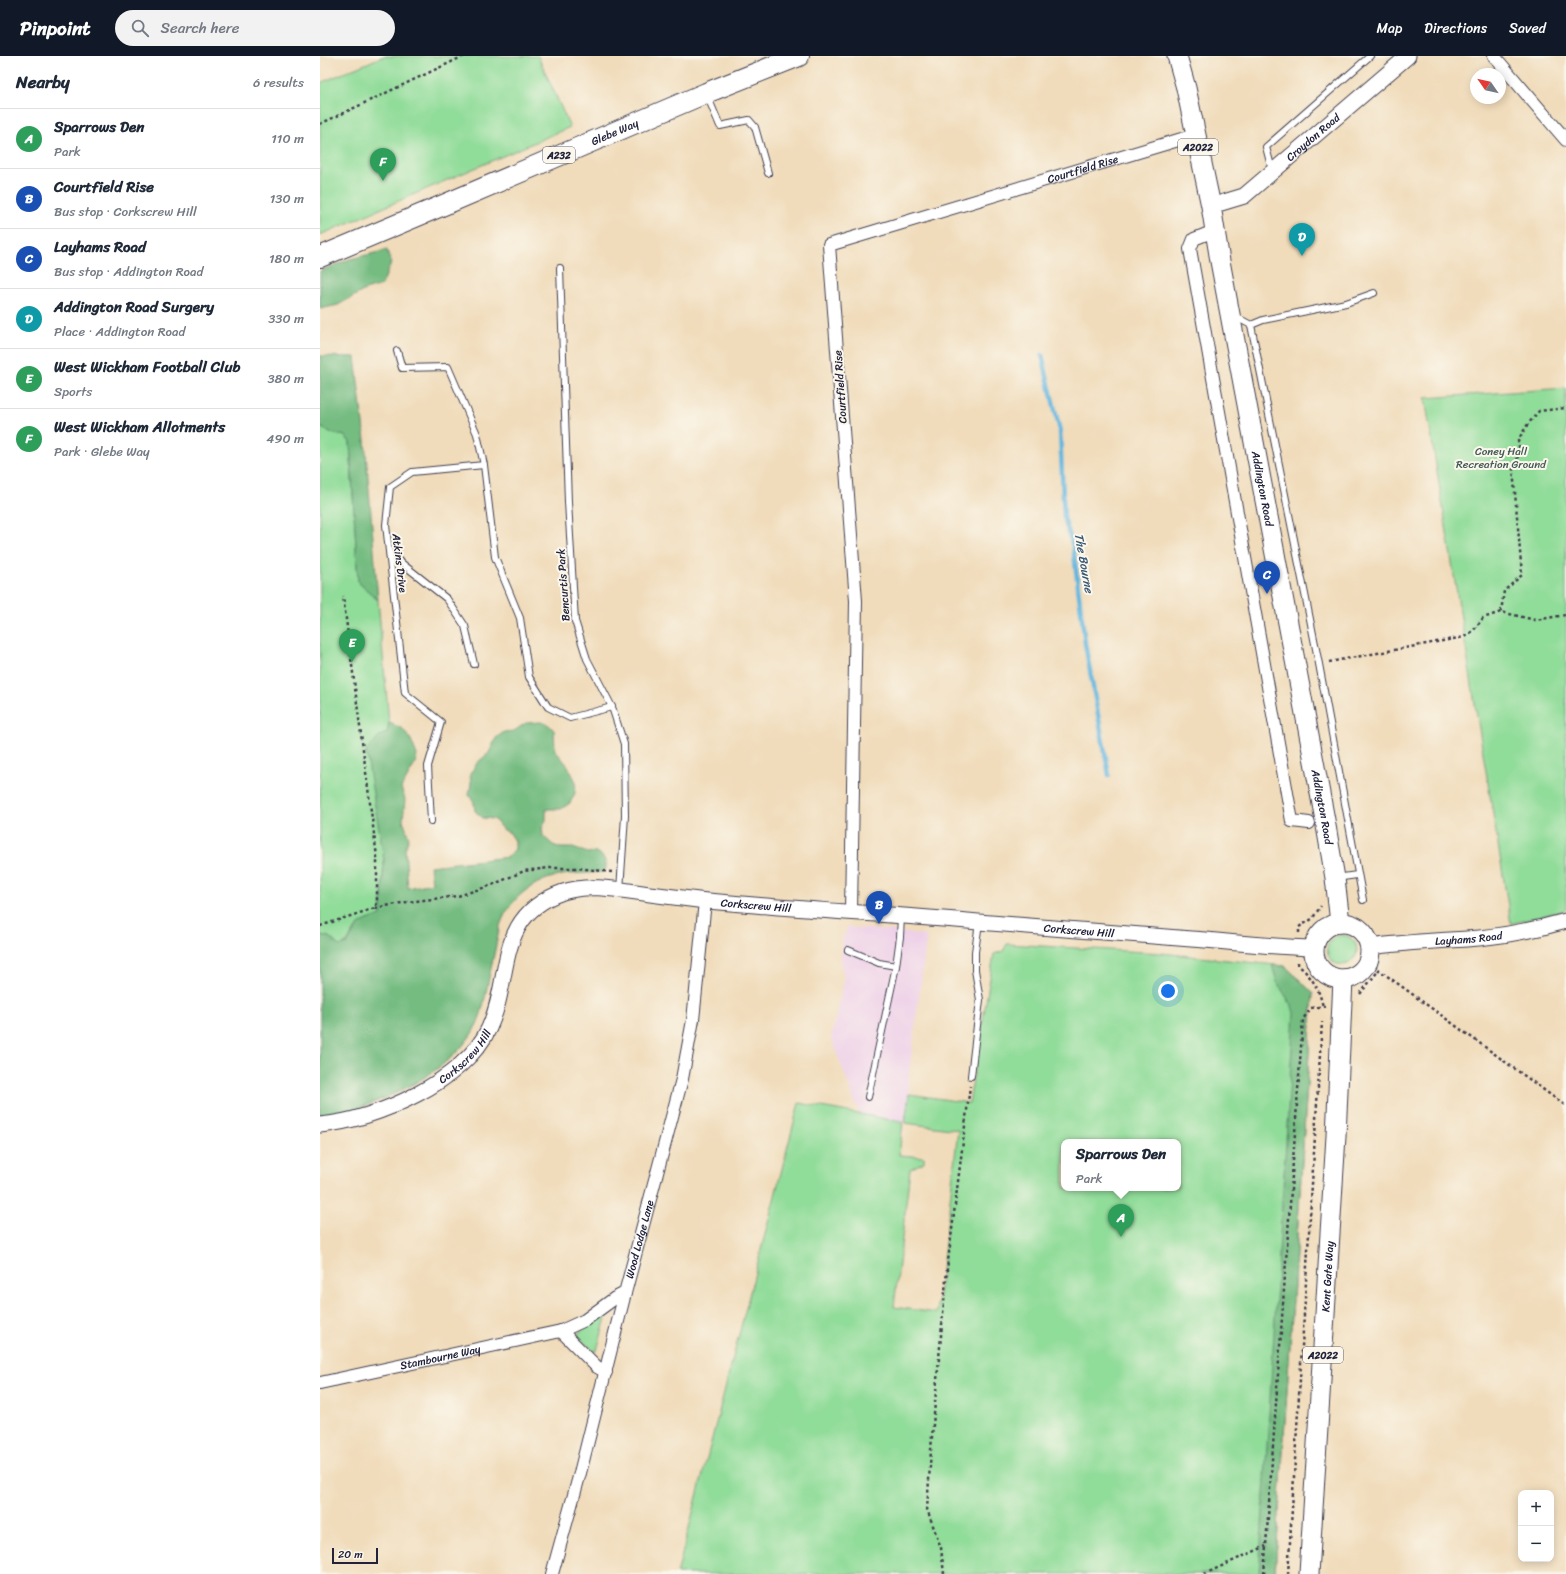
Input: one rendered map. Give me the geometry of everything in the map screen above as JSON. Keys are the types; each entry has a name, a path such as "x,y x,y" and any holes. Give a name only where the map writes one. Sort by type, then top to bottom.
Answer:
{"highway":[{"name":"Glebe Way","path":"320,257 706,93 799,56"}],"main road":[{"name":"Addington Road","path":"1177,56 1186,88 1211,206 1214,231 1230,313 1317,821 1335,878 1340,923"},
{"path":"1340,923 1350,924 1358,928 1365,935 1372,960 1363,970 1348,979 1331,977 1318,966 1314,948 1322,931 1330,925 1340,923"},
{"name":"Kent Gate Way","path":"1309,1574 1336,1136 1343,979"}],"street":[{"name":"Croydon Road","path":"1211,206 1244,196 1408,56"},
{"path":"1494,56 1566,140"},
{"name":"Courtfield Rise","path":"851,912 856,600 829,245 1195,135"},
{"path":"1214,231 1194,239 1190,248 1292,821 1317,821"},
{"name":"Corkscrew Hill","path":"320,1125 354,1120 393,1106 418,1093 455,1068 476,1049 491,1025 498,1005 510,944 516,931 526,917 544,901 569,891 587,888 705,901 1314,948"},
{"name":"Wood Lodge Lane","path":"552,1574 562,1543 625,1293 682,1079 693,1020 705,901"},
{"name":"Layhams Road","path":"1372,960 1413,942 1506,935 1529,931 1566,921"},
{"name":"Stambourne Way","path":"320,1383 561,1331 585,1320 615,1298 625,1293"},
{"path":"561,1331 598,1367 606,1372"}],"lane":[{"path":"1273,172 1266,147 1370,56"},
{"path":"706,93 720,126 749,120 754,127 768,173"},
{"name":"Bencurtis Park","path":"560,268 568,502 575,621 587,659 612,707 624,744 625,816 620,891"},
{"path":"1251,326 1263,320 1346,303 1374,294"},
{"path":"1230,313 1251,326 1319,664 1362,900"},
{"path":"397,351 402,368 448,366 477,434 484,465 495,557 520,618 529,677 548,707 570,718 612,707"},
{"name":"Atkins Drive","path":"431,821 428,766 441,722 405,693 386,525 390,487 412,472 484,465"},
{"path":"390,554 447,599 465,626 474,664"},
{"path":"1335,878 1357,875"},
{"path":"868,1097 896,966 901,916"},
{"path":"971,1076 980,1000 975,970 980,922"},
{"path":"848,950 879,963 896,966"}],"path":[{"path":"320,124 464,56"},
{"path":"1501,612 1504,591 1522,575 1513,469 1520,452 1518,440 1528,424 1539,411 1566,408"},
{"path":"344,596 377,857 377,902 375,908"},
{"path":"1319,664 1464,637 1473,631 1483,618 1501,612 1535,620 1566,615"},
{"path":"320,926 375,908 407,902 458,896 524,871 549,868 577,868 622,873"},
{"path":"1299,927 1312,919 1320,906 1321,899"},
{"path":"1359,995 1372,960 1566,1106"},
{"path":"1298,965 1310,976 1318,990 1324,1006 1323,1014"},
{"path":"1264,1574 1304,1019 1312,1008 1324,1006"},
{"path":"1288,1574 1322,1022"},
{"path":"944,1574 941,1548 927,1509 947,1269 971,1076"},
{"path":"1204,1574 1266,1546"}],"shaded area":[{"path":"846,927 894,931 927,936 908,1081 909,1094 905,1123 859,1113 831,1037 844,980 841,961 842,939 847,930"}],"green space":[{"path":"384,56 538,56 570,127 320,235 320,83"},
{"path":"387,250 391,263 382,285 365,290 338,305 320,309 320,271 350,259"},
{"path":"320,356 355,357 365,440 378,600 358,582 350,442 345,436 332,433 320,427"},
{"name":"Coney Hall Recreation Ground","path":"1566,388 1566,910 1511,924 1425,398"},
{"path":"320,427 332,433 345,436 350,442 358,582 378,600 389,723 379,826 384,860 381,916 360,924 347,943 339,946 329,937 320,935"},
{"path":"541,722 549,725 554,730 555,750 568,766 576,782 575,793 570,803 561,809 546,809 546,820 542,827 543,836 553,845 561,848 573,848 588,853 599,853 606,861 606,869 603,872 571,874 548,879 528,889 511,905 500,926 484,1004 479,1019 466,1042 450,1058 431,1073 386,1097 340,1113 320,1117 320,935 329,937 339,946 347,944 354,932 363,922 381,915 384,860 366,751 379,736 387,733 389,723 402,728 411,740 417,755 415,764 401,788 405,799 403,820 409,838 405,849 408,888 432,883 430,866 508,857 515,849 515,841 510,833 502,829 494,819 483,818 475,811 474,803 469,795 471,783 470,774 477,763 489,753 496,738 504,732 514,731 526,723"},
{"path":"1342,935 1353,939 1357,950 1353,961 1342,965 1331,961 1327,950 1331,939"},
{"path":"1007,944 1161,953 1285,966 1313,993 1275,1574 677,1574 799,1103 903,1122 899,1155 924,1157 924,1162 910,1169 894,1307 937,1313 958,1130 905,1123 909,1094 969,1103 994,954 1003,951"},
{"path":"1272,965 1285,966 1313,993 1275,1574 1259,1574 1294,1013 1292,1006 1277,982"},
{"path":"603,1317 606,1318 597,1350 594,1352 577,1336 580,1331"}],"waterway":[{"name":"The Bourne","path":"1042,355 1060,431 1064,518 1073,546 1085,643 1109,775"}],"place":[{"name":"West Wickham Allotments","path":"383,181"},
{"name":"Addington Road Surgery","path":"1302,256"},
{"name":"Layhams Road","path":"1267,594"},
{"name":"West Wickham Football Club","path":"352,662"},
{"name":"Courtfield Rise","path":"879,924"},
{"name":"Sparrows Den","path":"1121,1237"}]}
